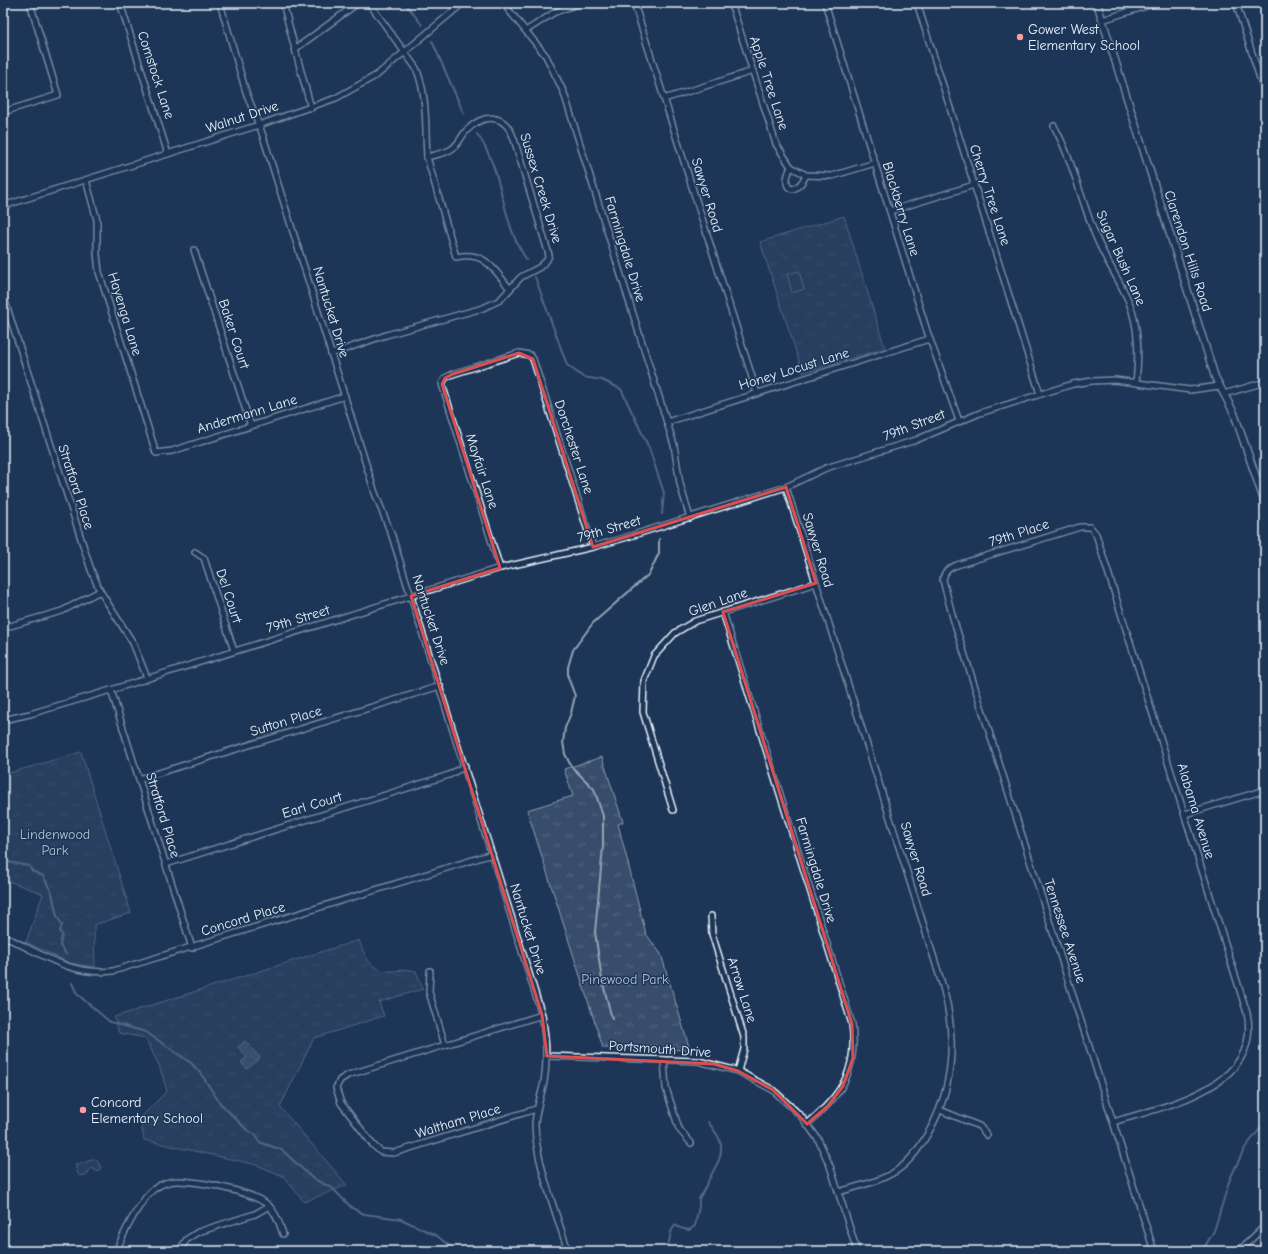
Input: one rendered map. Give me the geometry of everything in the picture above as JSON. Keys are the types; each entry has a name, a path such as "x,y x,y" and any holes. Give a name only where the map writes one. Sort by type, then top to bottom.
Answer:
{"street":[{"path":"3,112 58,94 30,3"},
{"name":"Comstock Lane","path":"120,3 168,154"},
{"name":"Nantucket Drive","path":"220,3 245,87 259,125 375,493 392,536 440,686 542,1015 547,1056 543,1083 536,1109 536,1135 541,1162 568,1251"},
{"path":"283,3 311,108"},
{"path":"343,3 350,8"},
{"path":"296,49 358,3"},
{"path":"369,3 416,68 420,78 425,103 427,157 456,257 468,254 479,256 493,267 510,288"},
{"name":"Walnut Drive","path":"3,206 259,125 336,98 364,83 405,52 463,3"},
{"name":"Farmingdale Drive","path":"503,3 527,30 546,56 564,93 676,452 680,484 690,518"},
{"path":"527,30 555,12 580,3"},
{"name":"Sawyer Road","path":"634,3 757,393"},
{"name":"Apple Tree Lane","path":"731,3 776,144 791,167 806,175 832,176 875,163"},
{"name":"Blackberry Lane","path":"824,3 929,339 959,421"},
{"name":"Cherry Tree Lane","path":"917,3 1040,394"},
{"name":"Clarendon Hills Road","path":"1097,3 1214,374 1234,413 1265,503"},
{"path":"1102,20 1156,3"},
{"path":"1236,3 1265,94"},
{"path":"664,99 753,71"},
{"name":"Sussex Creek Drive","path":"331,354 386,335 483,308 500,300 521,277 540,267 549,255 511,129 504,121 497,119 481,121 466,131 450,150 427,157"},
{"name":"Sugar Bush Lane","path":"1054,126 1065,146 1095,236 1125,294 1134,317 1139,352 1136,382"},
{"path":"791,167 786,179 787,185 791,188 796,188 801,185 806,175"},
{"name":"Hayenga Lane","path":"86,180 97,220 97,254 99,272 156,453"},
{"path":"890,211 974,185"},
{"name":"Baker Court","path":"194,250 250,426"},
{"name":"Stratford Place","path":"3,295 86,558 100,591 128,633 147,678"},
{"name":"Honey Locust Lane","path":"667,422 929,339"},
{"name":"Mayfair Lane","path":"500,568 442,387 442,381 453,374 519,353 530,355"},
{"name":"Dorchester Lane","path":"530,355 536,366 593,547"},
{"name":"79th Street","path":"3,720 30,714 111,690 500,568 593,547 690,518 786,487 826,468 916,440 959,421 1073,384 1115,380 1190,390 1220,386"},
{"path":"1224,394 1265,382"},
{"name":"Andermann Lane","path":"156,453 172,451 345,396"},
{"name":"Sawyer Road","path":"786,487 946,998 951,1022 951,1059 948,1081 940,1110 919,1149 903,1165 879,1180 839,1192"},
{"name":"79th Place","path":"954,618 943,580 944,574 949,568 1080,527 1090,527 1096,534 1112,584"},
{"name":"Del Court","path":"195,552 204,558 234,651"},
{"name":"Glen Lane","path":"673,810 643,712 644,681 654,656 669,638 689,624 816,583"},
{"name":"Alabama Avenue","path":"1112,584 1247,1013 1249,1027 1246,1047 1241,1059 1232,1069 1209,1088 1183,1100 1113,1122"},
{"path":"3,628 62,610 100,591"},
{"name":"Farmingdale Drive","path":"723,612 852,1024 854,1038 853,1058 843,1086 828,1106 807,1124"},
{"name":"Tennessee Avenue","path":"954,618 1154,1251"},
{"name":"Sutton Place","path":"139,780 440,686"},
{"name":"Stratford Place","path":"111,690 192,948"},
{"name":"Earl Court","path":"166,864 449,775 465,766"},
{"path":"1185,814 1265,790"},
{"name":"Concord Place","path":"3,936 63,966 80,971 96,972 125,969 492,854"},
{"name":"Arrow Lane","path":"711,916 712,934 744,1037 744,1049 738,1071"},
{"path":"430,970 429,992 445,1045 542,1015"},
{"name":"Waltham Place","path":"445,1045 348,1076 338,1084 336,1094 341,1103 373,1145 386,1154 394,1153 536,1109"},
{"name":"Portsmouth Drive","path":"547,1056 706,1063 738,1071 778,1094 807,1124 825,1153 839,1192 857,1251"},
{"path":"664,1060 666,1088 679,1129 691,1142"},
{"path":"940,1110 979,1126 986,1135"},
{"path":"116,1251 143,1202 155,1189 171,1182 190,1182 243,1193 258,1198 269,1206 279,1222 283,1234"},
{"path":"179,1251 187,1239 198,1232 256,1214 269,1206"},
{"path":"1239,1251 1265,1226"}],"highlighted area":[{"path":"519,353 533,359 593,547 786,487 816,583 723,612 852,1024 853,1058 843,1086 828,1106 807,1124 773,1090 738,1071 714,1064 547,1056 542,1015 411,596 500,568 442,384 445,378 453,374"}],"green space":[{"path":"844,216 885,348 803,373 760,242"},
{"path":"799,271 804,289 792,293 787,274"},
{"name":"Lindenwood Park","path":"81,752 131,913 94,925 95,967 70,963 26,942 43,894 3,879 3,775"},
{"name":"Pinewood Park","path":"602,757 623,822 618,824 646,934 661,954 690,1050 603,1048 527,810 573,796 564,769"},
{"path":"359,940 367,958 374,966 385,971 416,971 423,989 379,1002 384,1016 314,1038 280,1107 347,1185 304,1202 283,1176 257,1165 144,1140 140,1118 167,1091 159,1065 145,1038 119,1033 114,1017"},
{"path":"96,1159 101,1167 98,1172 91,1168 87,1175 80,1176 78,1174 75,1165"}],"water":[{"path":"245,1041 260,1058 247,1069 241,1062 247,1057 238,1047"}],"waterway":[{"path":"405,3 422,25"},
{"path":"432,41 464,114"},
{"path":"477,134 493,165 512,230 518,246 527,260"},
{"path":"535,277 567,365 583,377 602,380 621,389 649,448 664,493 662,514"},
{"path":"612,1019 602,980 595,932 603,847 603,816 594,789 571,766 565,754 563,742 565,728 571,713 575,696 568,677 568,667 573,650 593,623 649,574 659,553 659,539"},
{"path":"3,861 29,866 32,871 43,876 52,893 57,916 62,925 60,931 62,935 60,946 66,954"},
{"path":"72,983 77,994 110,1022 146,1032 191,1063 201,1074 220,1103 247,1130 256,1135 259,1142 282,1150 312,1178 332,1188 352,1208 364,1214 401,1219 437,1236 456,1251"},
{"path":"663,1251 668,1247 671,1232 675,1225 689,1230 695,1226 699,1199 719,1160 721,1154 720,1140 708,1122"},
{"path":"1202,1251 1214,1231 1230,1179 1235,1168 1245,1148 1265,1122"}],"place":[{"name":"Gower West Elementary School","path":"1020,37"},
{"name":"Concord Elementary School","path":"83,1110"}]}
